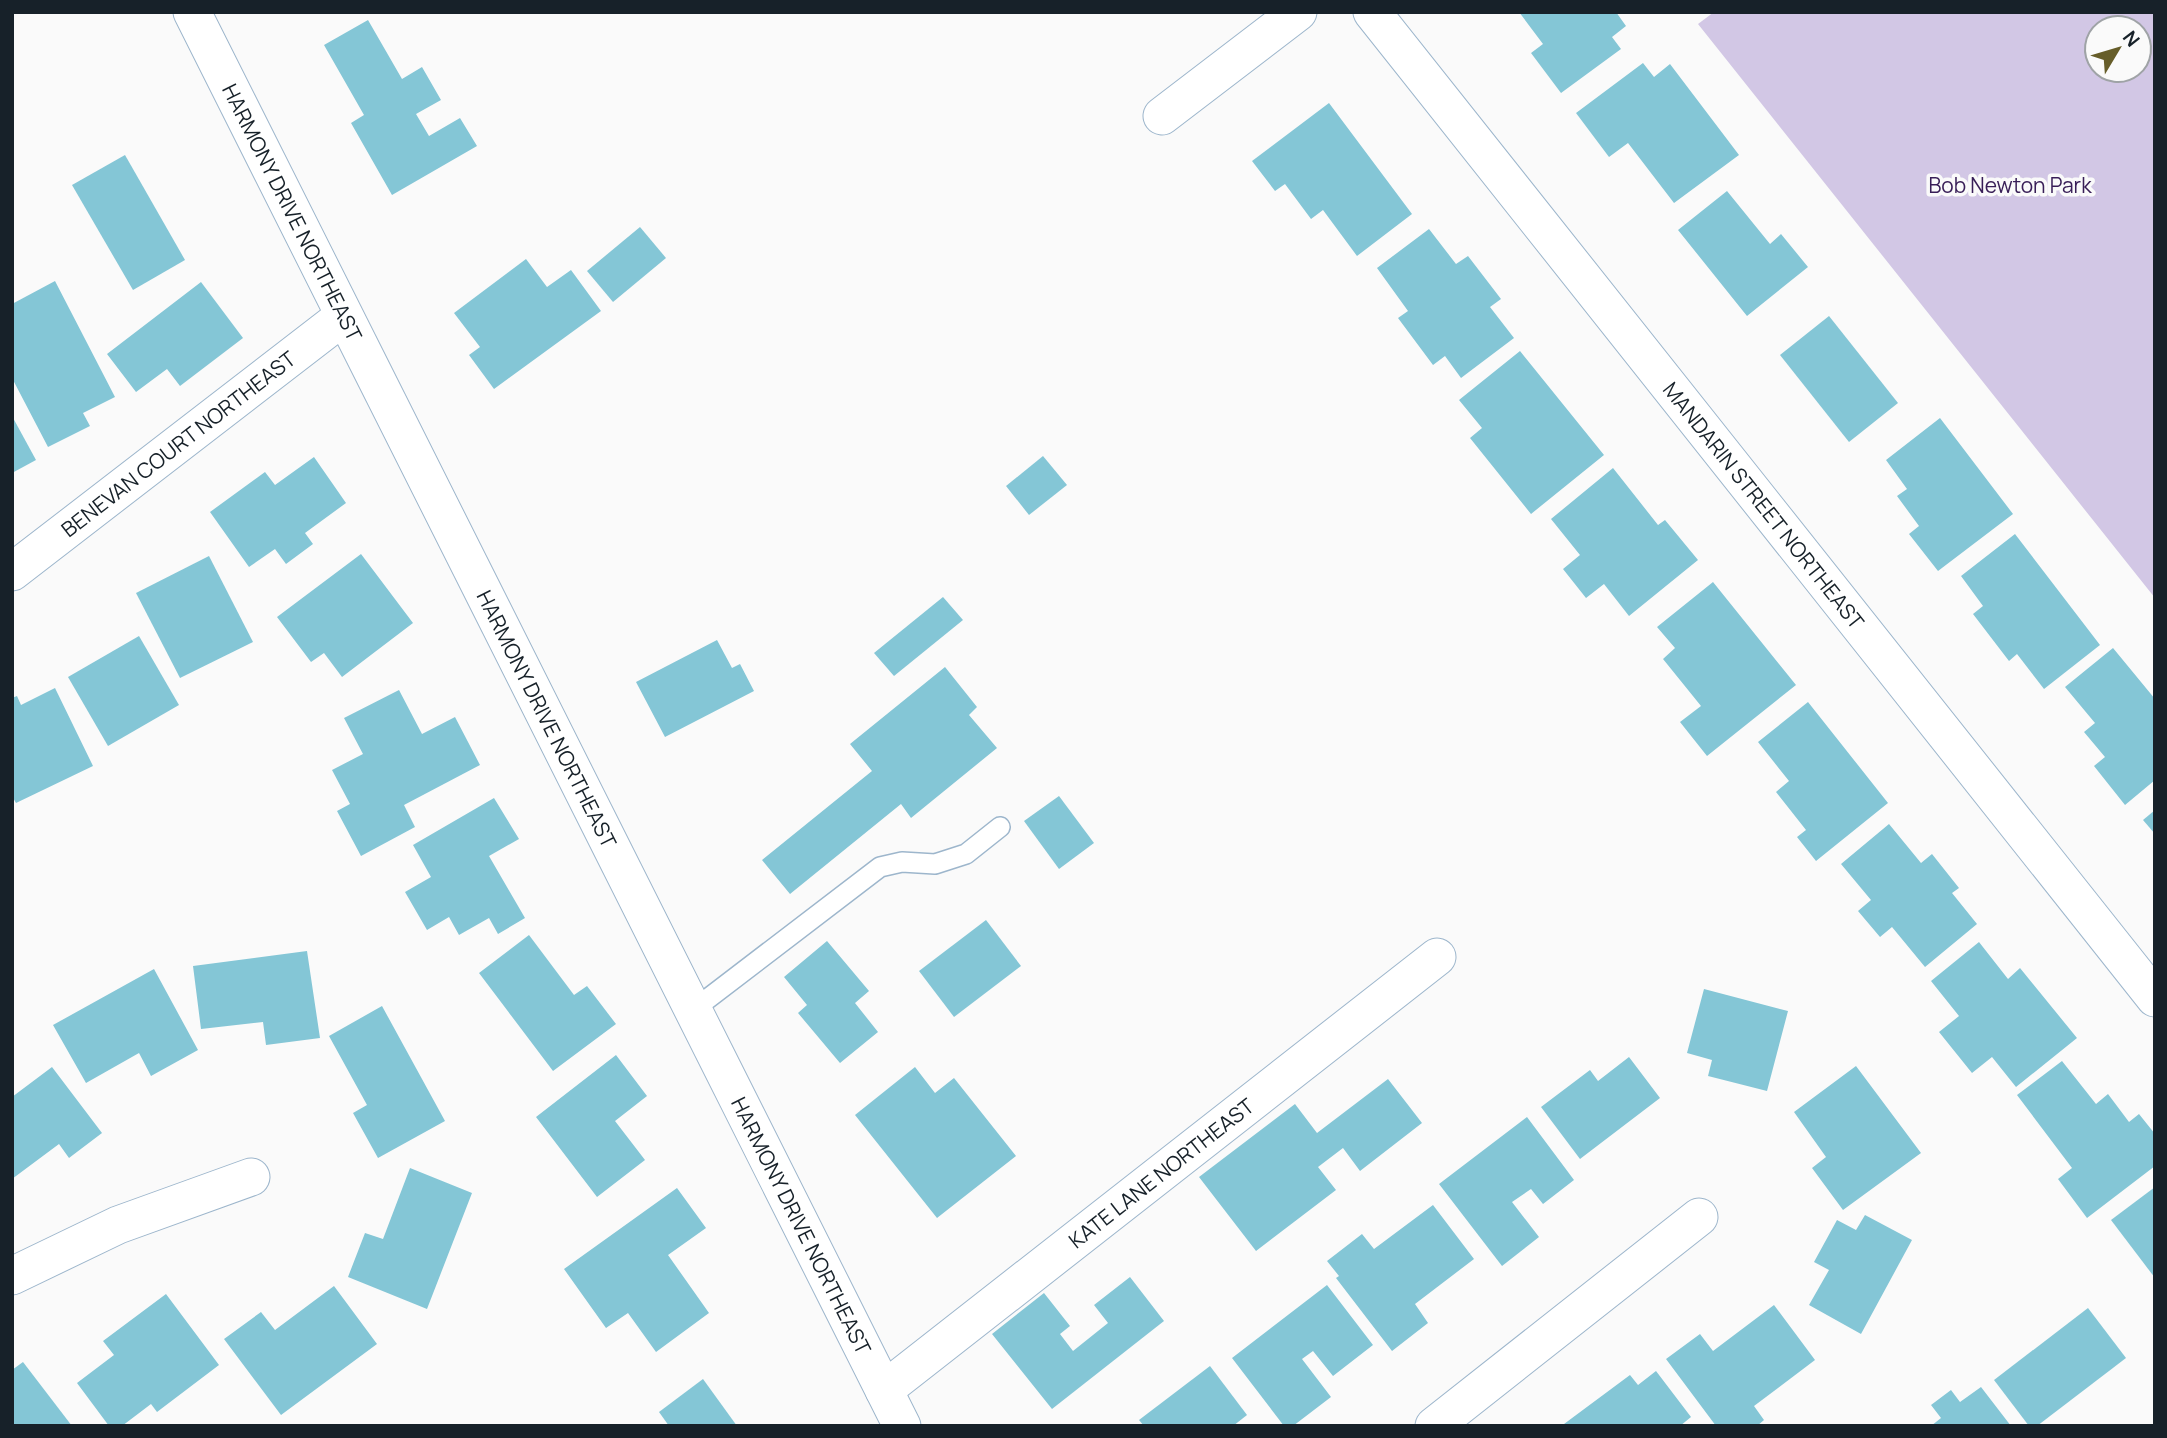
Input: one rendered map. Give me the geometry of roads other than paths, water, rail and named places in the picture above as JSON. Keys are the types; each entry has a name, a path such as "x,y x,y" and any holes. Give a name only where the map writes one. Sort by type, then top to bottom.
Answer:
{"street":[{"name":"HARMONY DRIVE NORTHEAST","path":"192,12 902,1426"},
{"path":"1162,116 1298,12"},
{"name":"MANDARIN STREET NORTHEAST","path":"1372,12 2155,998"},
{"name":"BENEVAN COURT NORTHEAST","path":"12,572 344,316"},
{"name":"KATE LANE NORTHEAST","path":"884,1390 1437,957"},
{"path":"12,1276 118,1225 251,1177"},
{"path":"1434,1426 1699,1217"}],"lane":[{"path":"693,1010 880,867 902,862 935,864 966,854 1000,827"}],"park label":[{"name":"Bob Newton Park","path":"2010,185"}]}
